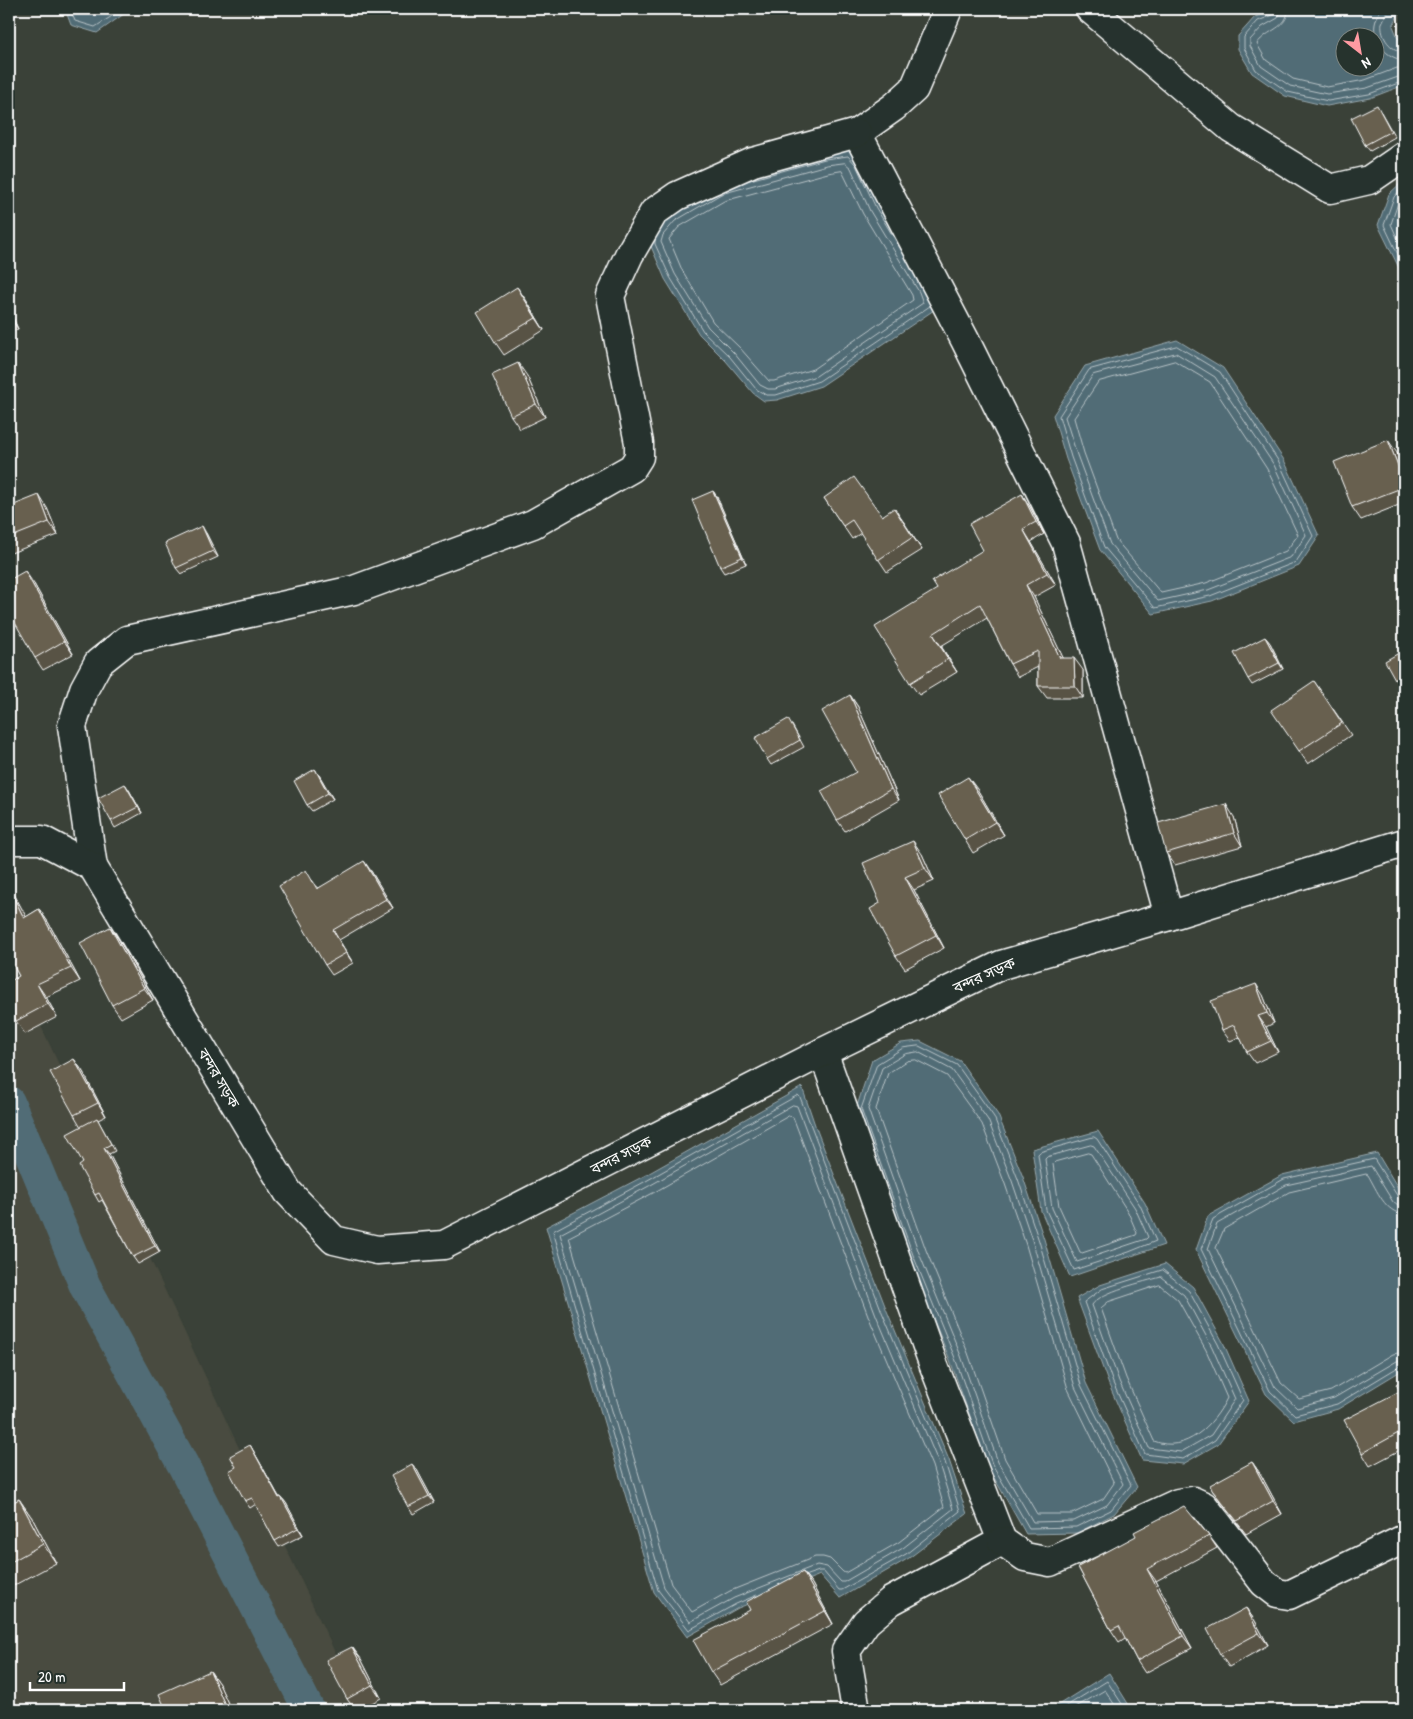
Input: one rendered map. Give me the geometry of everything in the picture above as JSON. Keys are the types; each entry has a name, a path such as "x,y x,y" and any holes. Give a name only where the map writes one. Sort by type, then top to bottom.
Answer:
{"main road":[{"path":"93,867 72,726 84,689 98,663 127,640 354,590 533,524 632,468 639,457 639,443 610,296 629,255 654,212 677,196 753,162 857,133 894,107 914,89 948,9"},
{"path":"1090,9 1231,128 1330,189 1369,180 1404,156"},
{"path":"857,133 965,340 1066,543 1168,916"},
{"path":"9,840 42,840 93,867"},
{"name":"বন্দর সড়ক","path":"93,867 288,1192 334,1240 377,1250 444,1245 823,1052 1001,965 1404,843"},
{"path":"823,1052 934,1366 1002,1541 1025,1557 1050,1562 1178,1503 1193,1501 1204,1506 1264,1583 1276,1593 1289,1596 1404,1539"},
{"path":"856,1710 846,1651 866,1622 891,1602 1002,1541"}],"shaded area":[{"path":"9,958 362,1710 9,1710"}],"water":[{"path":"65,9 131,9 97,33 71,25"},
{"path":"1275,9 1401,9 1393,26 1398,38 1404,42 1404,85 1370,98 1327,106 1285,96 1252,73 1238,49 1238,36 1255,17"},
{"path":"850,150 860,162 937,308 821,386 777,400 764,401 753,393 726,361 699,334 665,279 650,244 651,231 716,184 825,154"},
{"path":"1404,180 1404,278 1378,225 1389,194"},
{"path":"1177,340 1223,368 1284,460 1319,536 1299,566 1212,601 1153,614 1100,550 1066,459 1053,415 1085,366"},
{"path":"920,1041 960,1061 998,1115 1023,1177 1044,1239 1086,1383 1137,1487 1114,1514 1077,1533 1026,1534 988,1467 950,1360 908,1257 856,1109 872,1060 901,1043"},
{"path":"802,1087 887,1311 949,1460 967,1514 909,1558 840,1598 820,1575 738,1608 687,1637 654,1592 546,1227 644,1176"},
{"path":"1098,1131 1145,1203 1164,1245 1070,1277 1041,1211 1032,1149"},
{"path":"1377,1153 1404,1198 1404,1369 1338,1409 1294,1421 1266,1394 1196,1250 1208,1216 1282,1175"},
{"path":"1165,1264 1193,1287 1223,1342 1249,1401 1218,1444 1183,1464 1142,1460 1109,1385 1077,1298 1100,1285"},
{"path":"1109,1673 1132,1710 1050,1710"}],"building":[{"path":"1377,105 1391,131 1365,145 1351,118"},
{"path":"517,287 536,318 495,342 477,312"},
{"path":"518,363 536,404 511,416 492,375"},
{"path":"1388,440 1404,481 1404,487 1352,507 1334,462"},
{"path":"854,477 882,516 894,508 913,537 878,560 852,520 843,526 824,498"},
{"path":"713,491 742,557 720,567 692,500"},
{"path":"1022,494 1036,522 1023,529 1047,573 1026,585 1060,658 1074,658 1075,686 1038,686 1038,651 1010,664 980,604 933,634 948,659 910,683 875,627 937,589 932,581 983,550 969,524"},
{"path":"39,495 49,522 9,538 9,507"},
{"path":"202,526 213,551 176,568 165,543"},
{"path":"25,571 64,641 35,658 9,612 9,580"},
{"path":"1265,637 1279,663 1248,679 1234,653"},
{"path":"1404,650 1404,688 1401,690 1385,661"},
{"path":"1314,681 1342,723 1299,751 1271,710"},
{"path":"850,695 891,789 837,820 821,791 856,772 822,711"},
{"path":"788,719 800,740 767,759 755,738"},
{"path":"315,769 328,793 307,805 294,781"},
{"path":"968,777 995,822 965,840 938,795"},
{"path":"125,784 138,807 111,821 98,798"},
{"path":"1226,804 1234,833 1166,853 1158,823"},
{"path":"913,841 925,868 905,877 936,935 896,956 870,909 880,903 863,863"},
{"path":"1404,851 1404,869 1399,853"},
{"path":"364,861 386,899 333,930 346,953 325,965 279,886 306,870 317,889"},
{"path":"9,888 24,918 39,909 71,968 37,984 48,1004 16,1021 9,1007 9,982 19,976 9,957"},
{"path":"110,927 144,988 112,1005 80,943"},
{"path":"1256,984 1267,1013 1258,1016 1271,1041 1247,1052 1234,1025 1222,1030 1211,1001"},
{"path":"74,1059 98,1103 74,1115 50,1072"},
{"path":"97,1118 111,1144 104,1148 155,1246 133,1257 99,1193 95,1195 79,1166 83,1163 67,1134"},
{"path":"1404,1379 1404,1430 1362,1453 1344,1420 1400,1391 1396,1384"},
{"path":"250,1445 298,1528 275,1541 252,1498 245,1501 229,1471 236,1467 230,1456"},
{"path":"1252,1462 1273,1501 1237,1521 1210,1485"},
{"path":"412,1464 429,1496 408,1507 391,1476"},
{"path":"19,1499 43,1544 9,1563 9,1505"},
{"path":"1184,1506 1209,1536 1147,1569 1183,1636 1137,1661 1119,1626 1111,1630 1078,1567 1136,1536 1134,1532"},
{"path":"803,1572 825,1611 711,1672 693,1640 750,1610 746,1602"},
{"path":"1246,1608 1259,1633 1220,1654 1207,1629"},
{"path":"352,1647 372,1685 347,1699 326,1660"},
{"path":"210,1671 225,1705 213,1710 166,1710 159,1694"}],"waterway":[{"path":"9,1102 85,1286 183,1465 309,1710"}]}
